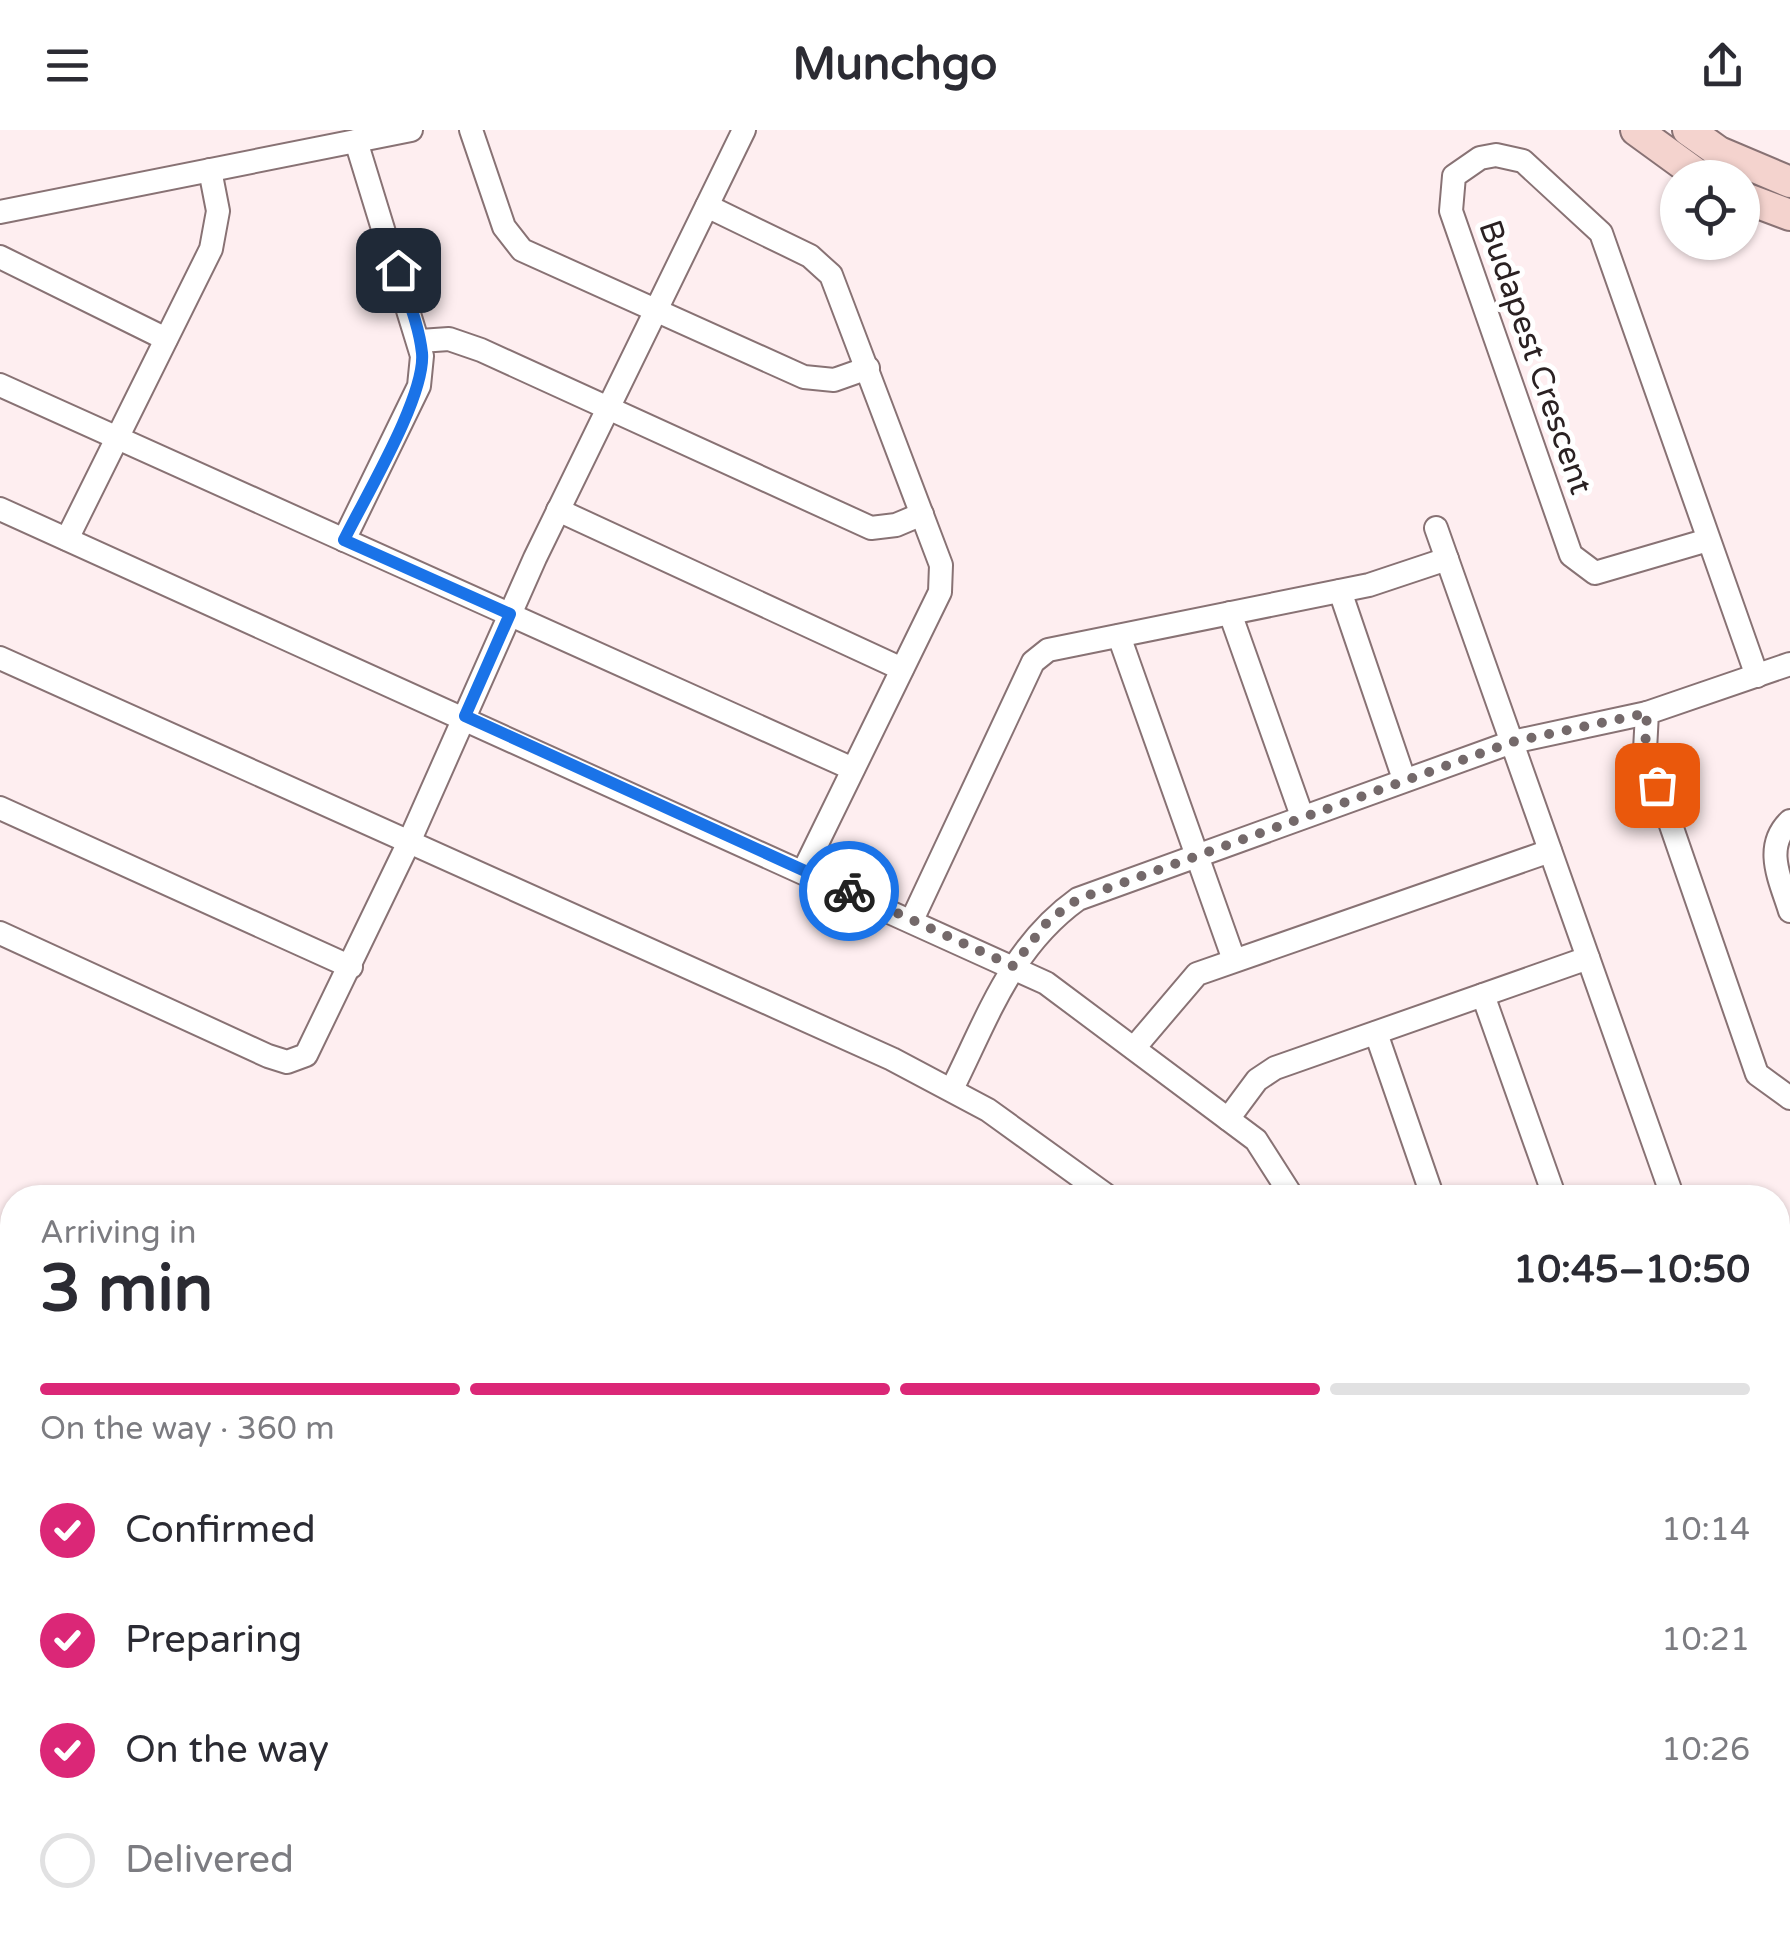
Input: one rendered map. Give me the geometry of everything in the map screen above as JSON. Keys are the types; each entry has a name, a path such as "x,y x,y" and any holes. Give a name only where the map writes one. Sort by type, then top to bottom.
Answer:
{"street":[{"path":"0,212 411,130"},
{"path":"471,130 512,240 522,250 804,377 834,380 868,368"},
{"path":"0,934 287,1062 299,1060 314,1046 558,510 744,130"},
{"path":"1636,130 1677,160"},
{"path":"1688,130 1719,152 1790,182"},
{"path":"344,540 419,386 420,341 356,141"},
{"name":"Budapest Crescent","path":"1708,540 1595,573 1571,555 1451,211 1454,176 1464,168 1496,155 1522,161 1601,233 1757,676"},
{"path":"67,539 216,232 218,212 210,170"},
{"path":"1760,204 1790,214"},
{"path":"707,206 821,264 836,285 942,578 804,870"},
{"path":"0,257 8,265 166,339"},
{"path":"420,341 448,339 481,350 607,411 871,528 896,525 922,514"},
{"path":"0,384 853,769"},
{"path":"0,509 1046,982 1256,1140 1285,1185"},
{"path":"558,510 902,668"},
{"path":"1436,528 1668,1185"},
{"path":"912,920 1033,662 1048,650 1340,591 1447,560"},
{"path":"1340,591 1404,779"},
{"path":"1230,613 1302,816"},
{"path":"1119,636 1234,960"},
{"path":"0,658 952,1089 1048,1149 1094,1185"},
{"path":"952,1089 1013,966 1048,921 1078,899 1512,742 1647,713 1790,664"},
{"path":"1647,713 1645,750 1752,1061 1764,1082 1790,1098"},
{"path":"0,808 351,967"},
{"path":"1790,821 1775,837 1773,854 1790,911"},
{"path":"1134,1048 1186,982 1234,960 1550,851"},
{"path":"1228,1119 1257,1080 1274,1068 1588,958"},
{"path":"1482,995 1550,1185"},
{"path":"1376,1032 1429,1185"}],"way so far":[{"path":"849,891 1013,966 1048,921 1078,899 1512,742 1647,713 1645,750 1657,785"}],"route":[{"path":"398,270 419,334 419,386 344,540 510,614 465,716 849,891"}]}
